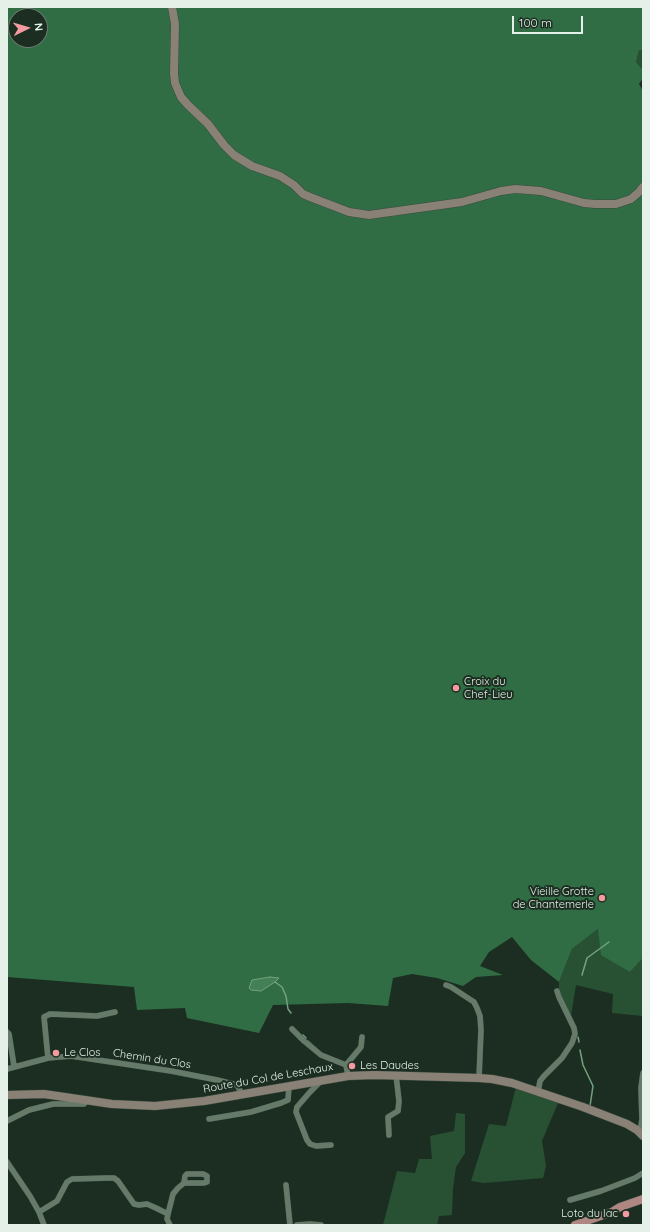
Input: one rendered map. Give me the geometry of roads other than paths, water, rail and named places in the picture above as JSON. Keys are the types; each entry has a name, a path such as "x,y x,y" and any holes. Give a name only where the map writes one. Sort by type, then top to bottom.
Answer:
{"main road":[{"path":"172,7 175,24 175,83 181,97 208,124 224,145 234,155 252,166 280,176 294,185 303,194 315,200 349,212 369,215 462,202 501,191 515,189 541,191 584,203 616,204 631,199 643,187"},
{"name":"Route du Col de Leschaux","path":"7,1095 44,1094 112,1104 155,1106 181,1104 348,1076 396,1075 479,1078 503,1081 538,1092 618,1120 627,1124 641,1134"},
{"path":"576,1225 643,1199"},
{"path":"612,1212 622,1211 643,1203"}],"street":[{"path":"446,985 452,987 474,1002 480,1016 481,1030 479,1078"},
{"path":"538,1092 540,1081 562,1058 572,1043 575,1034 574,1028 557,991"},
{"path":"48,1058 44,1018 50,1014 97,1016 115,1012"},
{"path":"292,1029 321,1055 346,1065"},
{"path":"8,1033 14,1066"},
{"path":"346,1065 361,1047 362,1038"},
{"name":"Chemin du Clos","path":"7,1069 48,1058 71,1056 171,1071 217,1080 237,1085 242,1094"},
{"path":"346,1065 348,1076"},
{"path":"641,1134 641,1088 643,1073"},
{"path":"389,1135 388,1117 398,1110 399,1101 396,1075"},
{"path":"320,1080 297,1107 296,1112 310,1144 316,1146 331,1145"},
{"path":"209,1119 251,1112 281,1103 288,1100 289,1086"},
{"path":"7,1121 29,1110 53,1104 84,1104 87,1100"},
{"path":"7,1162 30,1196 44,1225"},
{"path":"570,1200 601,1191 635,1178 643,1173"},
{"path":"39,1212 57,1201 67,1182 77,1178 114,1178 118,1181 134,1204 147,1204 168,1214"},
{"path":"170,1225 167,1219 173,1194 184,1183"},
{"path":"286,1185 290,1225"},
{"path":"297,1225 321,1225"}],"waterway":[{"path":"582,975 587,958 609,942"},
{"path":"275,982 282,987 286,996 288,1009 291,1013"},
{"path":"303,1035 306,1038"},
{"path":"578,1037 579,1042"},
{"path":"308,1041 317,1049"},
{"path":"580,1050 583,1065 593,1086 590,1106"}],"place":[{"name":"Croix du Chef-Lieu","path":"456,688"},
{"name":"Vieille Grotte de Chantemerle","path":"602,898"},
{"name":"Le Clos","path":"56,1053"},
{"name":"Les Daudes","path":"352,1066"},
{"name":"Loto du lac","path":"626,1214"}]}
